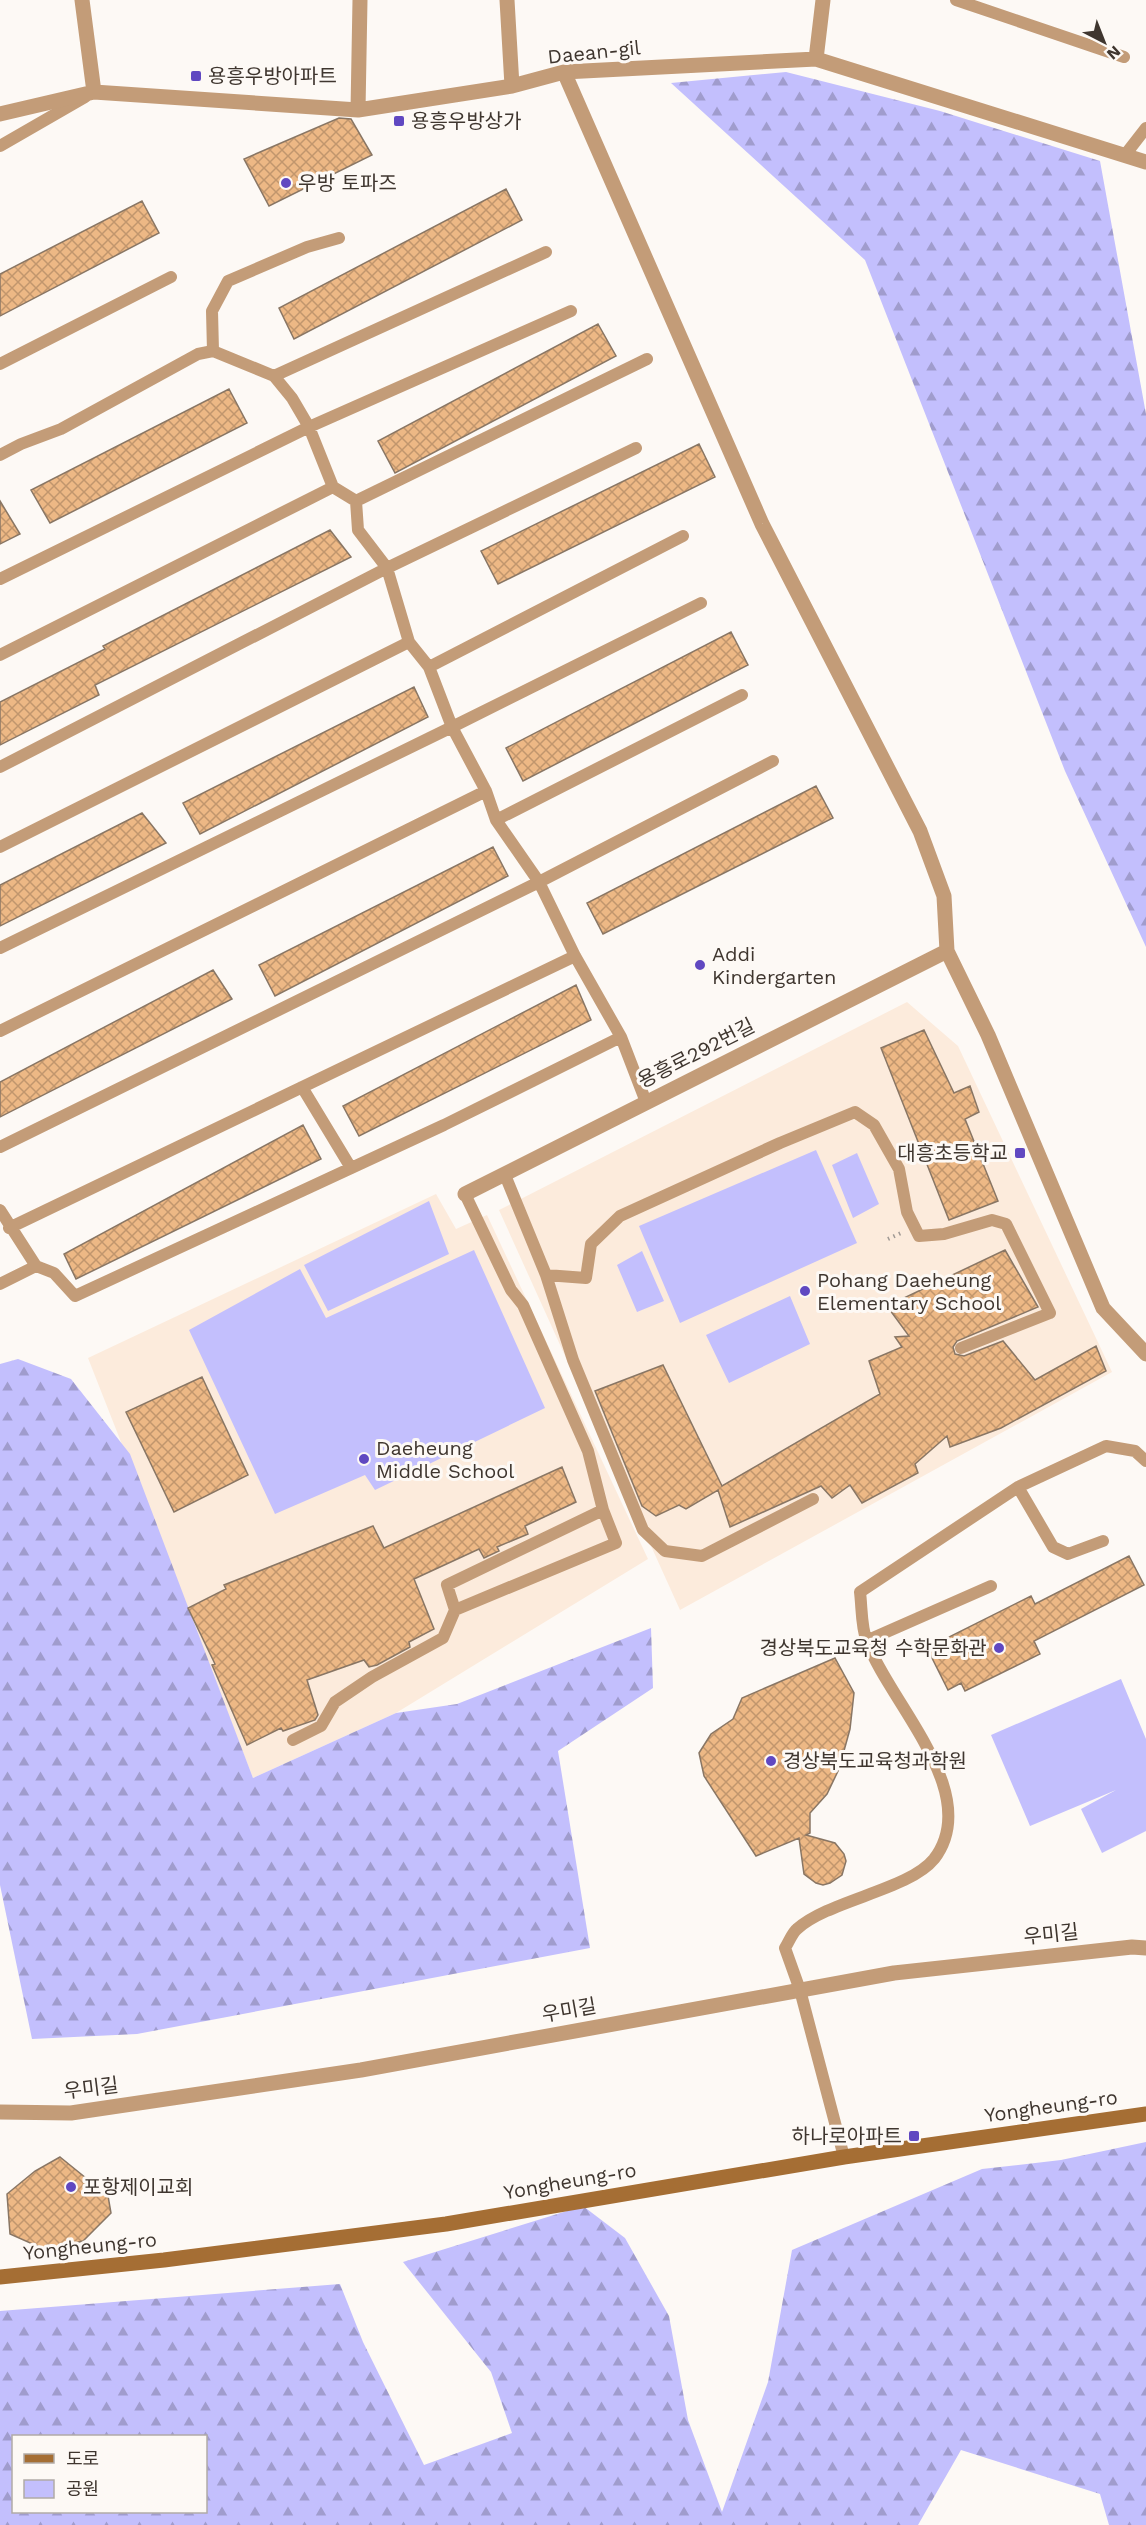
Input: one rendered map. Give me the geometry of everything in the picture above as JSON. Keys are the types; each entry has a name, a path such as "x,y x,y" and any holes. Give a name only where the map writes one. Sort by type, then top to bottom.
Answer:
{"main road":[{"name":"Yongheung-ro","path":"0,2277 446,2224 844,2157 1146,2114"}],"street":[{"path":"82,0 94,92"},
{"path":"358,110 360,0"},
{"path":"507,0 512,86"},
{"path":"816,59 823,0"},
{"name":"Daean-gil","path":"0,114 94,92 358,110 512,86 564,72 816,59 1146,162"},
{"path":"564,72 762,524 920,831 944,896 947,951 988,1035 1103,1308 1146,1354"},
{"name":"용흥로292번길","path":"465,1194 947,951"},
{"name":"우미길","path":"0,2112 71,2113 350,2071 894,1972 1132,1947 1146,1948"}],"lane":[{"path":"956,0 1124,57"},
{"path":"0,146 94,92"},
{"path":"1125,155 1146,128"},
{"path":"213,351 212,310 228,281 298,251 339,238"},
{"path":"274,376 546,252"},
{"path":"0,364 171,277"},
{"path":"0,579 309,428 571,311"},
{"path":"0,455 21,444 61,429 198,354 213,351 274,376 292,398 309,428 333,487 356,501"},
{"path":"356,501 647,359"},
{"path":"0,767 387,568 636,448"},
{"path":"0,655 333,487"},
{"path":"356,501 358,530 387,568 409,642 429,668 453,727 486,791 496,820 538,882 574,956 621,1037 646,1102"},
{"path":"429,668 683,536"},
{"path":"0,948 701,603"},
{"path":"0,847 409,642"},
{"path":"496,820 742,695"},
{"path":"0,1147 538,882 773,761"},
{"path":"0,1031 486,791"},
{"path":"9,1228 574,956"},
{"path":"0,1210 9,1228 36,1266 54,1272 75,1296 444,1125 621,1037"},
{"path":"302,1087 351,1168"},
{"path":"546,1275 586,1278 591,1244 620,1216 780,1143 855,1112 874,1125 899,1170 907,1212 919,1236 944,1234 992,1220 1006,1224 1050,1313 989,1339 961,1348"},
{"path":"505,1175 546,1275 573,1360 642,1530 665,1551 702,1556 813,1499"},
{"path":"455,1610 616,1543 603,1510 584,1440 523,1305 511,1290 465,1194"},
{"path":"0,1284 36,1266"},
{"path":"844,2157 800,1990 785,1948 796,1929 823,1913 907,1878 930,1863 944,1846 949,1822 946,1788 866,1641 860,1593 1018,1487 1106,1446 1134,1451 1146,1461"},
{"path":"1018,1487 1053,1546 1068,1554 1103,1541"},
{"path":"293,1740 321,1726 335,1702 372,1677 443,1638 455,1610 447,1585 603,1510"},
{"path":"866,1641 991,1586"}],"shaded area":[{"name":"Pohang Daeheung Elementary School","path":"907,1002 958,1046 1112,1372 680,1610 499,1210"},
{"name":"Daeheung Middle School","path":"436,1194 456,1229 487,1215 648,1559 396,1713 253,1778 88,1358"}],"green space":[{"path":"786,72 940,111 1100,161 1146,414 1146,947 1065,771 865,260 671,83"},
{"path":"816,1150 857,1243 680,1323 639,1226"},
{"path":"857,1153 879,1204 853,1218 832,1165"},
{"path":"429,1201 449,1254 328,1311 304,1265"},
{"path":"474,1250 545,1408 375,1490 365,1475 275,1514 189,1330 300,1269 326,1318"},
{"path":"642,1251 664,1301 637,1312 617,1265"},
{"path":"790,1296 810,1344 729,1383 706,1335"},
{"path":"18,1359 71,1379 130,1454 253,1778 396,1713 457,1704 651,1628 653,1688 558,1751 590,1948 137,2034 32,2039 0,1885 0,1364"},
{"path":"1121,1679 1146,1739 1146,1831 1102,1853 1081,1809 1116,1790 1030,1826 991,1735"},
{"path":"1146,2142 1146,2525 1109,2525 1100,2494 961,2450 918,2525 0,2525 0,2311 340,2284 363,2342 424,2465 512,2433 491,2372 403,2262 583,2206 625,2238 669,2316 688,2420 722,2512 768,2382 792,2250 982,2169 1061,2160"}],"building":[{"name":"우방 토파즈","path":"339,118 351,119 372,155 269,206 244,159"},
{"path":"506,189 522,220 294,339 279,308"},
{"path":"142,201 159,233 0,316 0,274"},
{"path":"598,324 616,356 395,473 378,441"},
{"path":"229,389 247,423 50,523 31,490"},
{"path":"699,444 715,477 498,584 481,551"},
{"path":"0,501 20,534 0,544"},
{"path":"330,530 351,557 95,685 99,695 0,745 0,702 105,649 103,646"},
{"path":"731,632 748,665 523,781 506,748"},
{"path":"414,687 428,717 200,834 183,803"},
{"path":"816,786 833,818 603,934 587,903"},
{"path":"142,813 166,843 0,926 0,885"},
{"path":"493,847 508,876 275,996 259,965"},
{"path":"213,970 232,999 0,1117 0,1082"},
{"path":"576,985 591,1020 359,1136 343,1106"},
{"path":"924,1030 954,1093 970,1086 979,1112 965,1119 998,1201 949,1220 881,1048"},
{"path":"303,1125 321,1159 76,1279 64,1254"},
{"path":"1005,1250 1038,1307 957,1341 953,1347 955,1354 964,1356 1003,1341 1035,1380 1096,1346 1106,1371 1001,1428 950,1447 947,1436 915,1464 918,1473 862,1503 850,1485 832,1498 821,1486 730,1527 718,1490 686,1509 679,1505 656,1516 642,1506 595,1391 663,1365 722,1486 880,1394 869,1361 902,1347 895,1337 909,1336 887,1306"},
{"path":"202,1377 248,1475 174,1512 126,1412"},
{"path":"562,1467 576,1502 525,1526 528,1534 497,1547 499,1551 484,1558 479,1549 414,1579 434,1629 409,1642 410,1647 377,1665 369,1667 364,1660 307,1680 318,1715 315,1720 283,1731 281,1728 247,1745 212,1665 215,1664 188,1608 226,1589 224,1585 373,1526 384,1548"},
{"path":"1129,1556 1144,1585 1034,1641 1040,1654 965,1691 961,1683 948,1690 927,1648 1031,1596 1035,1604"},
{"name":"경상북도교육청과학원","path":"835,1658 854,1693 850,1729 839,1769 827,1794 810,1813 810,1833 806,1835 835,1843 844,1854 846,1861 842,1875 823,1885 804,1874 799,1838 756,1856 704,1776 699,1753 711,1734 733,1719 742,1698"},
{"path":"60,2157 108,2196 111,2213 83,2241 46,2250 10,2234 7,2194 35,2171"}],"place":[{"name":"용흥우방아파트","path":"196,76"},
{"name":"용흥우방상가","path":"399,121"},
{"name":"우방 토파즈","path":"286,183"},
{"name":"Addi Kindergarten","path":"700,965"},
{"name":"대흥초등학교","path":"1020,1153"},
{"name":"Pohang Daeheung Elementary School","path":"805,1291"},
{"name":"Daeheung Middle School","path":"364,1459"},
{"name":"경상북도교육청 수학문화관","path":"999,1648"},
{"name":"경상북도교육청과학원","path":"771,1761"},
{"name":"하나로아파트","path":"914,2136"},
{"name":"포항제이교회","path":"71,2187"}]}
